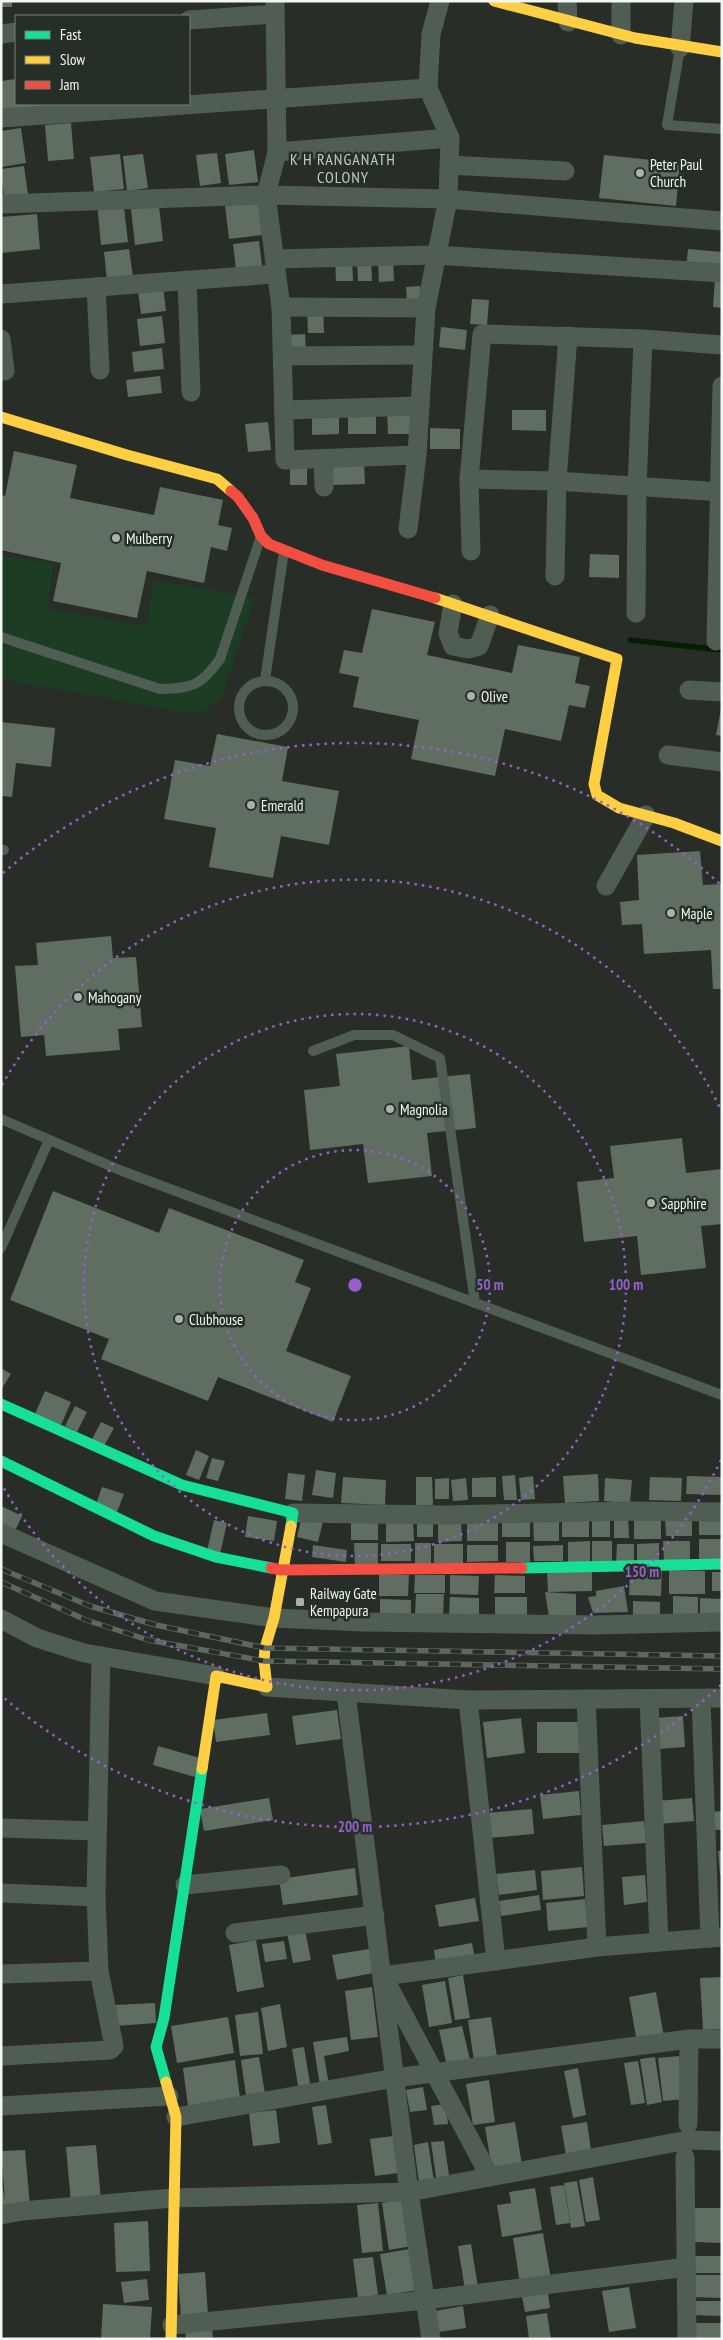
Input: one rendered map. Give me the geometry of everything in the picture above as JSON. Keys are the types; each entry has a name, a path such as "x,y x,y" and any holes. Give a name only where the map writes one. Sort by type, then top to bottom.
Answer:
{"street":[{"path":"408,529 417,455 426,308 435,254 448,199 450,138 428,88 431,34 440,1"},
{"path":"568,1 568,22"},
{"path":"621,1 622,35"},
{"path":"680,48 684,1"},
{"path":"503,2 568,22 622,35 680,48 722,52"},
{"path":"190,20 275,7 277,152 266,195 281,307 286,460 417,455"},
{"path":"1,34 15,32"},
{"path":"1,118 428,88"},
{"path":"277,152 450,138"},
{"path":"449,165 565,171"},
{"path":"1,204 266,195 448,199 722,220"},
{"path":"1,294 187,280 274,266 435,254 722,273"},
{"path":"187,280 191,392"},
{"path":"96,287 100,370"},
{"path":"281,307 426,308"},
{"path":"470,551 469,480 482,334 643,339 722,345"},
{"path":"555,576 557,481 568,336"},
{"path":"1,339 5,371"},
{"path":"636,613 637,487 643,339"},
{"path":"283,356 422,355"},
{"path":"716,641 722,386"},
{"path":"284,410 420,406"},
{"path":"1,417 127,455 217,479 238,497 253,518 261,536 269,544 322,565 490,615 617,659 594,784 597,795 619,808 722,840"},
{"path":"323,459 324,487"},
{"path":"469,480 557,481 720,492"},
{"path":"454,604 448,633 453,646 468,649 479,646 490,615"},
{"path":"689,690 722,692"},
{"path":"668,756 722,762"},
{"path":"606,886 646,815"},
{"path":"1,1404 182,1485 293,1513 447,1515 629,1511 722,1512"},
{"path":"1,1461 154,1536 216,1557 281,1570 453,1570 722,1564"},
{"path":"267,1687 265,1648 274,1618 281,1570 293,1513"},
{"path":"1,1533 155,1601 274,1618 363,1622 595,1625 722,1622"},
{"path":"1,1619 37,1638 84,1653 267,1687 468,1700 722,1698"},
{"path":"1,2056 113,2049 99,1971 96,1897 101,1656"},
{"path":"216,1676 164,2018 156,2046 176,2117 172,2198 172,2332 687,2267"},
{"path":"346,1693 409,2192 431,2339"},
{"path":"649,1699 658,1942"},
{"path":"383,1976 597,1947 716,1937 701,1699"},
{"path":"468,1700 496,1961"},
{"path":"586,1700 597,1947"},
{"path":"1,1828 97,1831"},
{"path":"185,1886 281,1875"},
{"path":"1,1893 96,1897"},
{"path":"235,1933 375,1915"},
{"path":"1,1974 99,1971"},
{"path":"383,1976 490,2177"},
{"path":"176,2117 395,2078 689,2039 722,2039"},
{"path":"688,2124 689,2039"},
{"path":"1,2106 170,2096"},
{"path":"1,2215 22,2211 172,2198 409,2192 688,2140 722,2141"},
{"path":"685,2157 687,2339"}],"lane":[{"path":"680,48 666,125 722,129"},
{"path":"1,637 160,689 186,688 208,676 220,659 261,536"},
{"path":"265,680 284,550"},
{"path":"265,680 280,684 291,695 294,710 288,725 275,734 259,734 246,726 239,712 240,697 250,685 265,680"},
{"path":"313,1051 354,1035 393,1035 440,1058 475,1303"},
{"path":"1,1119 122,1171 722,1395"},
{"path":"1,1248 49,1140"}],"green space":[{"path":"1,555 54,564 47,609 146,626 154,580 255,598 221,698 204,711 190,713 1,679"}],"building":[{"path":"1,1 12,1 12,7 1,7"},
{"path":"15,79 15,105 43,105 43,112 1,115 1,81"},
{"path":"71,123 74,159 48,161 45,125"},
{"path":"21,128 26,163 1,167 1,131"},
{"path":"254,150 258,182 229,185 225,154"},
{"path":"217,153 221,183 200,186 196,155"},
{"path":"120,154 124,189 94,192 90,157"},
{"path":"143,154 148,188 127,191 123,156"},
{"path":"604,155 680,163 676,206 599,198"},
{"path":"24,166 28,195 4,198 1,169"},
{"path":"123,200 128,242 101,245 97,203"},
{"path":"258,203 262,235 229,239 225,206"},
{"path":"159,206 163,241 135,245 131,209"},
{"path":"37,214 40,249 1,253 1,217"},
{"path":"259,241 262,266 236,269 233,244"},
{"path":"129,249 133,277 107,280 104,252"},
{"path":"688,249 722,252 722,273 686,269"},
{"path":"352,258 353,281 336,281 335,259"},
{"path":"357,259 371,259 372,281 358,281"},
{"path":"393,259 394,281 379,282 378,260"},
{"path":"715,278 722,279 722,308 713,307"},
{"path":"420,286 421,303 407,304 406,287"},
{"path":"163,287 166,311 141,314 138,290"},
{"path":"472,299 489,300 487,325 470,324"},
{"path":"323,308 324,333 308,333 307,309"},
{"path":"162,316 165,343 140,346 137,319"},
{"path":"441,327 467,330 465,350 439,347"},
{"path":"305,334 306,353 287,354 286,335"},
{"path":"162,348 164,369 134,372 132,352"},
{"path":"160,376 162,393 128,397 126,380"},
{"path":"413,408 413,434 388,434 387,409"},
{"path":"512,410 546,410 546,431 512,430"},
{"path":"376,413 376,434 348,434 348,414"},
{"path":"339,414 339,434 312,435 312,415"},
{"path":"268,422 271,450 248,452 245,424"},
{"path":"430,428 460,429 460,449 430,449"},
{"name":"Mulberry","path":"14,451 77,465 70,498 154,515 160,487 223,500 218,525 232,528 227,551 211,547 204,583 147,571 137,618 53,601 61,563 1,550 1,495 5,496"},
{"path":"333,464 364,464 365,484 333,485"},
{"path":"290,467 307,467 307,485 290,485"},
{"path":"590,554 619,555 619,578 589,577"},
{"name":"Olive","path":"372,609 435,622 427,655 512,673 518,645 580,657 575,683 590,686 585,708 569,705 561,741 505,729 495,776 411,759 419,720 353,707 359,677 339,673 344,650 362,653"},
{"path":"722,709 722,736 716,735"},
{"path":"1,722 55,728 51,767 16,763 12,797 1,796"},
{"name":"Emerald","path":"217,734 288,747 282,781 339,791 329,845 281,836 273,878 209,867 216,828 164,819 175,760 210,766"},
{"name":"Maple","path":"700,851 703,885 722,884 722,989 713,989 711,950 644,954 642,924 622,925 620,902 639,900 637,855"},
{"name":"Mahogany","path":"111,936 113,958 136,957 142,1027 118,1029 120,1050 46,1056 44,1035 21,1037 15,966 38,965 36,943"},
{"name":"Magnolia","path":"409,1046 412,1080 470,1074 476,1128 427,1133 432,1176 368,1183 363,1144 310,1150 304,1090 340,1086 336,1054"},
{"name":"Sapphire","path":"682,1138 686,1173 722,1169 722,1224 701,1226 706,1268 641,1275 637,1236 584,1242 577,1182 614,1178 610,1146"},
{"name":"Clubhouse","path":"53,1191 159,1233 169,1208 304,1260 295,1282 311,1288 286,1351 351,1376 333,1422 218,1377 208,1401 101,1359 109,1339 10,1300"},
{"path":"1,1368 11,1374 1,1390"},
{"path":"45,1391 71,1402 61,1425 35,1414"},
{"path":"75,1406 87,1412 77,1432 65,1426"},
{"path":"101,1422 114,1428 103,1448 91,1441"},
{"path":"196,1450 209,1456 199,1480 186,1475"},
{"path":"212,1458 225,1461 218,1481 206,1478"},
{"path":"316,1470 336,1473 333,1498 312,1495"},
{"path":"288,1473 305,1475 302,1501 285,1499"},
{"path":"598,1474 599,1501 565,1503 563,1476"},
{"path":"515,1475 517,1500 504,1500 502,1476"},
{"path":"533,1476 535,1499 521,1500 519,1478"},
{"path":"687,1476 722,1477 722,1495 686,1494"},
{"path":"343,1477 386,1480 385,1505 341,1503"},
{"path":"416,1477 432,1477 433,1505 416,1505"},
{"path":"496,1477 496,1497 472,1497 472,1478"},
{"path":"650,1477 682,1478 681,1501 649,1500"},
{"path":"449,1478 449,1499 435,1499 435,1479"},
{"path":"466,1478 468,1500 453,1501 451,1480"},
{"path":"605,1478 632,1480 630,1503 604,1501"},
{"path":"102,1487 124,1494 117,1512 96,1504"},
{"path":"1,1506 22,1516 13,1535 1,1530"},
{"path":"592,1515 610,1515 610,1537 592,1537"},
{"path":"248,1516 277,1521 274,1541 245,1537"},
{"path":"302,1516 323,1521 318,1542 297,1537"},
{"path":"417,1516 433,1516 433,1537 417,1537"},
{"path":"589,1516 589,1537 562,1537 562,1517"},
{"path":"614,1516 628,1516 629,1538 614,1538"},
{"path":"699,1517 722,1517 722,1535 699,1535"},
{"path":"438,1518 461,1518 462,1541 438,1542"},
{"path":"502,1518 530,1518 530,1537 502,1537"},
{"path":"533,1518 559,1518 559,1541 534,1541"},
{"path":"634,1518 661,1518 661,1539 634,1539"},
{"path":"665,1518 692,1518 692,1536 666,1536"},
{"path":"351,1519 378,1519 378,1540 351,1540"},
{"path":"467,1519 498,1519 498,1541 467,1541"},
{"path":"214,1520 227,1523 220,1554 207,1551"},
{"path":"386,1522 413,1522 414,1541 386,1542"},
{"path":"699,1539 722,1539 722,1561 699,1561"},
{"path":"590,1541 590,1563 568,1563 568,1542"},
{"path":"592,1541 612,1541 612,1563 592,1564"},
{"path":"663,1541 690,1541 690,1561 664,1561"},
{"path":"506,1542 530,1542 530,1562 506,1562"},
{"path":"354,1543 378,1543 378,1566 355,1566"},
{"path":"415,1543 431,1543 431,1566 415,1566"},
{"path":"659,1543 659,1562 637,1562 637,1544"},
{"path":"381,1544 411,1544 411,1561 381,1561"},
{"path":"434,1544 463,1544 463,1563 434,1563"},
{"path":"617,1544 634,1544 634,1562 616,1562"},
{"path":"313,1545 347,1550 346,1562 312,1557"},
{"path":"467,1545 498,1545 498,1561 467,1562"},
{"path":"563,1545 563,1561 534,1561 533,1546"},
{"path":"630,1568 662,1568 661,1596 629,1595"},
{"path":"669,1570 705,1571 705,1594 669,1594"},
{"path":"592,1571 592,1591 548,1592 547,1572"},
{"path":"712,1572 722,1572 722,1591 712,1591"},
{"path":"379,1574 409,1575 408,1596 379,1596"},
{"path":"415,1575 445,1575 445,1593 414,1593"},
{"path":"450,1575 479,1576 478,1595 450,1594"},
{"path":"495,1575 525,1576 525,1593 494,1593"},
{"path":"624,1586 628,1612 593,1613 588,1597 596,1596 596,1591"},
{"path":"545,1592 576,1594 576,1617 549,1617"},
{"path":"416,1594 444,1594 443,1616 415,1616"},
{"path":"673,1596 698,1597 698,1619 673,1619"},
{"path":"450,1597 479,1598 479,1617 449,1616"},
{"path":"495,1597 527,1597 527,1617 495,1616"},
{"path":"700,1598 722,1599 722,1617 700,1617"},
{"path":"380,1599 411,1600 411,1619 380,1618"},
{"path":"633,1601 660,1602 660,1618 633,1618"},
{"path":"337,1710 341,1739 296,1745 292,1716"},
{"path":"267,1713 270,1735 216,1742 213,1720"},
{"path":"683,1716 685,1747 658,1749 655,1718"},
{"path":"521,1718 525,1753 487,1758 483,1722"},
{"path":"537,1722 579,1722 579,1753 537,1753"},
{"path":"158,1746 200,1758 195,1777 153,1765"},
{"path":"579,1791 581,1815 543,1819 540,1795"},
{"path":"269,1798 273,1820 204,1831 200,1809"},
{"path":"692,1798 694,1821 658,1824 657,1801"},
{"path":"532,1809 534,1834 489,1838 486,1813"},
{"path":"722,1811 722,1830 713,1830 712,1812"},
{"path":"644,1821 646,1843 604,1846 602,1825"},
{"path":"718,1851 722,1851 722,1875 720,1875"},
{"path":"582,1867 584,1896 543,1900 541,1871"},
{"path":"355,1868 358,1895 283,1905 279,1879"},
{"path":"535,1870 537,1890 499,1895 496,1874"},
{"path":"645,1875 647,1902 624,1905 622,1877"},
{"path":"539,1895 541,1910 501,1916 499,1901"},
{"path":"475,1898 479,1921 439,1927 435,1905"},
{"path":"585,1899 588,1927 548,1931 546,1903"},
{"path":"305,1930 311,1960 293,1963 287,1933"},
{"path":"256,1940 264,1987 237,1992 229,1945"},
{"path":"284,1941 287,1959 265,1962 262,1944"},
{"path":"472,1943 475,1959 436,1965 434,1950"},
{"path":"369,1949 373,1973 337,1980 332,1955"},
{"path":"463,1975 470,2018 455,2020 448,1978"},
{"path":"722,1977 722,2029 703,2030 700,1978"},
{"path":"445,1981 452,2023 429,2027 422,1985"},
{"path":"372,1987 378,2037 351,2040 345,1991"},
{"path":"656,1992 664,2037 637,2042 629,1997"},
{"path":"155,2003 156,2023 116,2026 114,2005"},
{"path":"280,2004 287,2047 268,2051 261,2008"},
{"path":"258,2012 263,2054 240,2056 235,2015"},
{"path":"228,2017 234,2053 177,2063 171,2026"},
{"path":"491,2017 497,2057 474,2061 468,2020"},
{"path":"462,2026 471,2064 447,2067 439,2030"},
{"path":"347,2037 349,2051 324,2056 329,2085 320,2086 313,2042"},
{"path":"304,2047 311,2090 299,2092 292,2049"},
{"path":"679,2056 684,2099 663,2101 658,2058"},
{"path":"259,2057 266,2100 247,2102 241,2060"},
{"path":"655,2057 662,2102 647,2105 640,2059"},
{"path":"235,2060 240,2098 188,2106 183,2068"},
{"path":"638,2061 645,2103 631,2105 624,2063"},
{"path":"578,2068 586,2115 573,2118 564,2071"},
{"path":"489,2080 495,2122 473,2125 466,2084"},
{"path":"423,2087 427,2110 410,2112 406,2090"},
{"path":"446,2104 448,2124 434,2125 431,2106"},
{"path":"326,2105 332,2143 318,2145 312,2107"},
{"path":"276,2110 280,2143 253,2146 249,2113"},
{"path":"515,2122 522,2165 492,2170 485,2127"},
{"path":"587,2122 592,2157 567,2161 561,2126"},
{"path":"393,2136 398,2173 375,2176 370,2139"},
{"path":"444,2141 450,2182 437,2184 431,2142"},
{"path":"428,2142 434,2181 419,2183 414,2145"},
{"path":"96,2145 101,2200 71,2203 66,2147"},
{"path":"25,2150 30,2206 1,2213 1,2179 5,2200 1,2151"},
{"path":"593,2177 600,2220 586,2222 579,2180"},
{"path":"577,2181 585,2226 571,2228 564,2183"},
{"path":"564,2185 570,2223 556,2225 550,2187"},
{"path":"535,2188 542,2230 502,2237 497,2205 511,2203 509,2192"},
{"path":"405,2199 412,2246 389,2250 382,2203"},
{"path":"378,2203 383,2251 362,2253 357,2205"},
{"path":"695,2208 722,2208 722,2243 695,2242"},
{"path":"148,2221 150,2271 116,2272 114,2223"},
{"path":"543,2233 551,2279 520,2284 513,2238"},
{"path":"471,2244 478,2287 465,2290 458,2246"},
{"path":"410,2249 417,2290 387,2295 380,2254"},
{"path":"691,2256 722,2256 722,2273 690,2273"},
{"path":"373,2257 378,2295 358,2298 353,2259"},
{"path":"205,2272 208,2316 181,2318 178,2274"},
{"path":"691,2275 722,2275 722,2298 690,2297"},
{"path":"147,2279 149,2300 124,2303 121,2282"},
{"path":"629,2287 636,2328 609,2332 602,2291"},
{"path":"548,2293 550,2308 525,2312 522,2297"},
{"path":"691,2301 722,2301 722,2316 690,2315"},
{"path":"103,2304 152,2307 150,2339 101,2339"},
{"path":"463,2306 466,2328 438,2332 435,2311"},
{"path":"547,2313 551,2339 529,2339 526,2316"},
{"path":"693,2323 722,2323 722,2339 693,2339"},
{"path":"212,2327 213,2339 186,2339 185,2330"}],"waterway":[{"path":"630,640 722,650"}],"railway":[{"path":"1,1569 90,1606 156,1625 265,1648 722,1656"},
{"path":"1,1582 86,1620 148,1640 264,1661 722,1669"}],"traffic: fast":[{"path":"1,1404 182,1485 293,1513 291,1526"},
{"path":"1,1461 154,1536 216,1557 271,1568"},
{"path":"522,1568 722,1564"},
{"path":"166,2082 156,2047 164,2018 202,1769"}],"traffic: slow":[{"path":"494,1 635,38 722,52"},
{"path":"1,417 127,455 217,479 231,491"},
{"path":"435,598 617,659 594,784 597,795 619,808 674,823 722,841"},
{"path":"202,1769 216,1676 267,1687 264,1661 265,1648 274,1618 291,1526"},
{"path":"166,2082 176,2117 171,2339"}],"traffic: jam":[{"path":"231,491 238,497 253,518 261,536 269,544 322,565 435,598"},
{"path":"271,1568 281,1570 522,1568"}],"place":[{"name":"Peter Paul Church","path":"640,173"},
{"name":"Mulberry","path":"116,538"},
{"name":"Olive","path":"471,696"},
{"name":"Emerald","path":"251,805"},
{"name":"Maple","path":"671,913"},
{"name":"Mahogany","path":"78,997"},
{"name":"Magnolia","path":"390,1109"},
{"name":"Sapphire","path":"651,1203"},
{"name":"Clubhouse","path":"179,1319"},
{"name":"Railway Gate Kempapura","path":"300,1602"}],"district":[{"name":"K H RANGANATH COLONY","path":"343,168"}]}
